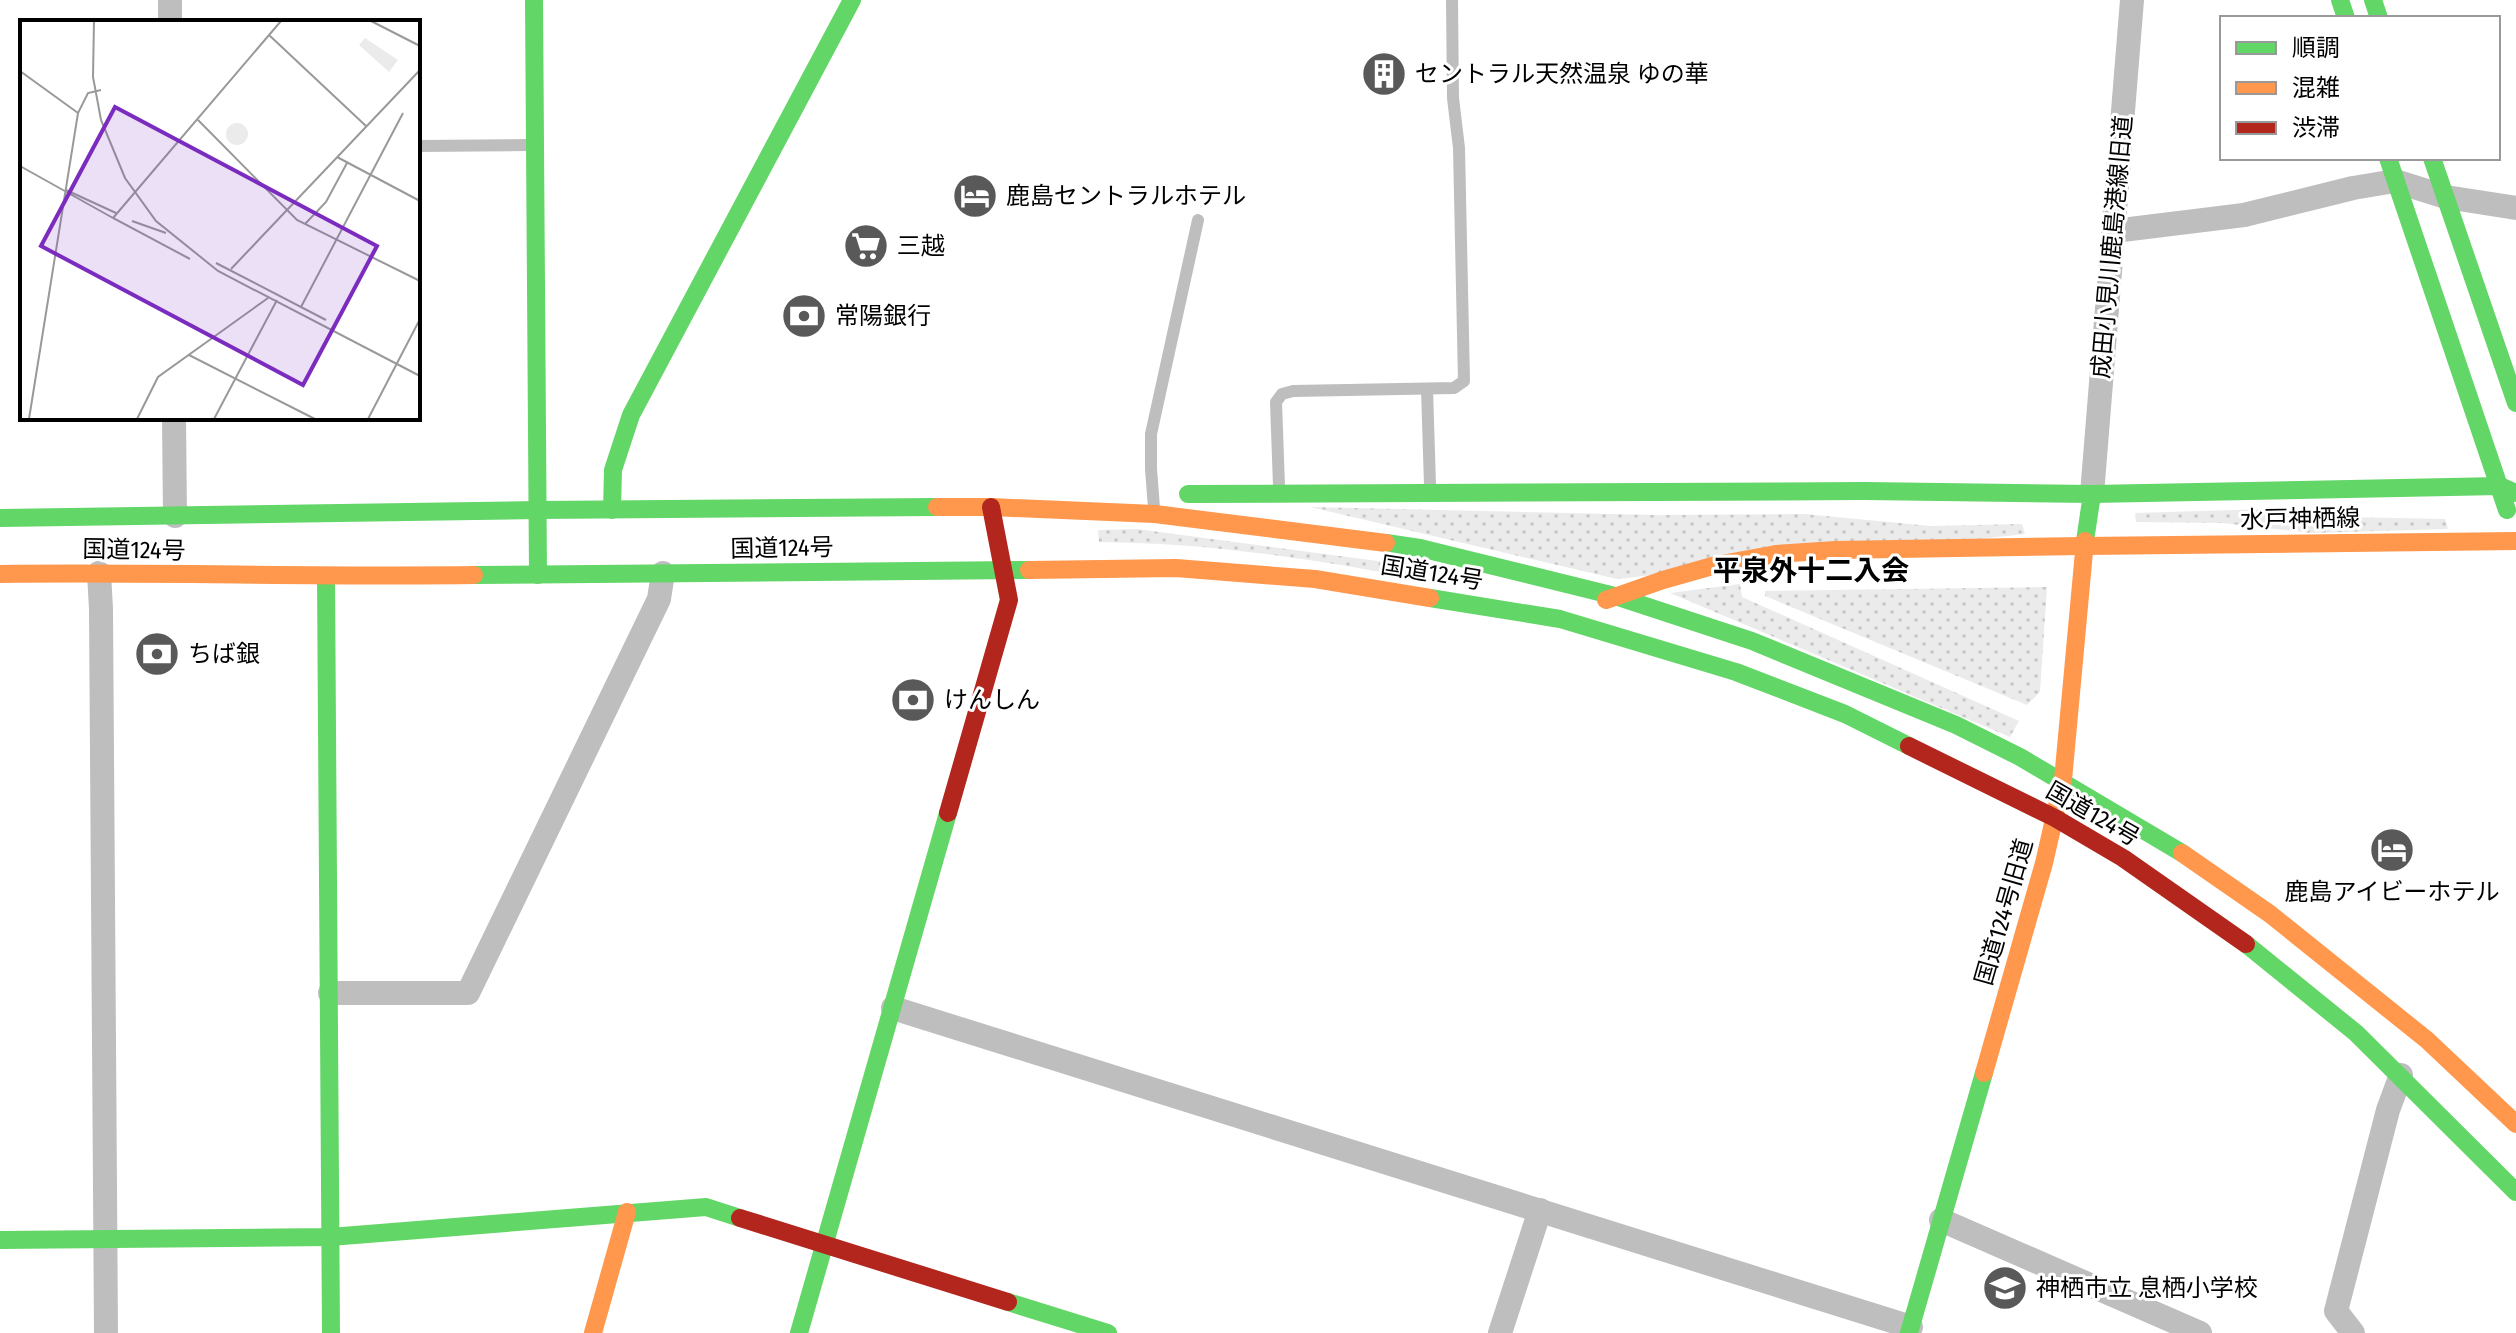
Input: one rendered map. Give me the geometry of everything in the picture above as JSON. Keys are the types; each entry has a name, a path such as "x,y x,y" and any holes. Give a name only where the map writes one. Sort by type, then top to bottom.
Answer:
{"main road":[{"path":"534,0 538,575"},
{"path":"612,510 613,470 631,415 852,0"},
{"path":"2433,160 2516,403"},
{"path":"2392,169 2508,490 2516,540"},
{"name":"水戸神栖線","path":"2092,494 2508,490"},
{"name":"国道124号","path":"991,507 1062,497 1137,494 1880,491 2092,494"},
{"name":"国道124号旧道","path":"1910,1330 2055,818 2063,780 2084,546 2092,494"},
{"path":"799,1333 1009,600 991,507"},
{"name":"国道124号","path":"0,518 991,507 1155,514 1420,548 1615,596 1752,641 1956,725 2063,780 2161,839 2270,914 2427,1040 2516,1124"},
{"name":"水戸神栖線","path":"2084,546 2516,540"},
{"path":"1560,619 1663,580 1716,565 1776,554 1835,550 2084,546"},
{"name":"国道124号","path":"0,574 326,577 1176,568 1315,579 1560,619 1736,672 1845,714 2055,818 2123,858 2244,942 2356,1033 2516,1192"},
{"path":"326,577 331,1333"},
{"path":"0,1240 330,1237 706,1207 1108,1333"},
{"path":"593,1333 627,1212"}],"street":[{"name":"成田小見川鹿島港線旧道","path":"2092,494 2132,0"},
{"path":"2114,231 2244,215 2353,188 2392,169 2446,197 2516,208"},
{"path":"174,420 175,516"},
{"path":"99,573 106,1333"},
{"path":"330,993 468,993 659,599 663,573"},
{"path":"893,1008 1540,1210 1910,1330"},
{"path":"2353,1333 2336,1311 2388,1110 2401,1075"},
{"path":"1500,1333 1540,1210"},
{"path":"1941,1220 2200,1333"}],"lane":[{"path":"1279,494 1276,402 1282,394 1293,391 1454,388 1460,386 1465,376 1452,0"},
{"path":"420,146 534,145"},
{"path":"1155,514 1137,494 1198,220"},
{"path":"1427,389 1430,493"}],"shaded area":[{"path":"1310,507 1656,515 1804,514 1931,526 2022,524 2025,534 1617,579"},
{"path":"2268,509 2344,517 2445,519 2448,529 2312,533 2222,523 2136,522 2135,513"},
{"path":"1137,529 1415,566 1413,578 1257,553 1179,545 1099,542 1098,530"},
{"path":"1740,584 1742,597 2019,721 2010,737 1670,593"},
{"path":"2047,587 2040,692 2027,705 1765,596 1765,591"}],"traffic: fast":[{"path":"534,0 538,575"},
{"path":"612,510 613,470 631,415 852,0"},
{"path":"2340,0 2345,16"},
{"path":"2373,0 2378,16"},
{"path":"2389,160 2507,510"},
{"path":"2433,160 2516,403"},
{"path":"2092,494 2500,486 2516,493"},
{"path":"1188,494 1865,491 2092,494 2085,541"},
{"path":"0,518 937,507"},
{"path":"1386,543 1420,548 1615,596 1752,641 1956,725 2020,757 2182,853"},
{"path":"474,575 1029,570"},
{"path":"326,577 331,1333"},
{"path":"1430,598 1560,619 1736,672 1845,714 1909,746"},
{"path":"799,1333 948,813"},
{"path":"2246,944 2356,1033 2516,1192"},
{"path":"1909,1333 1984,1073"},
{"path":"0,1240 330,1237 706,1207 740,1218"},
{"path":"1008,1302 1108,1333"}],"traffic: slow":[{"path":"937,507 1155,514 1386,543"},
{"path":"1984,1073 2044,863 2063,780 2085,541"},
{"path":"2084,546 2516,541"},
{"path":"1606,600 1716,565 1776,554 1835,550 2084,546"},
{"path":"1029,570 1176,568 1315,579 1430,598"},
{"path":"0,574 474,575"},
{"path":"2182,853 2270,914 2427,1040 2516,1124"},
{"path":"593,1333 627,1212"}],"traffic: jam":[{"path":"948,813 1009,600 991,507"},
{"path":"1909,746 2055,818 2123,858 2246,944"},
{"path":"740,1218 1008,1302"}],"place":[{"name":"セントラル天然温泉 ゆの華","path":"1384,74"},
{"name":"鹿島セントラルホテル","path":"975,196"},
{"name":"三越","path":"866,246"},
{"name":"常陽銀行","path":"804,316"},
{"name":"ちば銀","path":"157,654"},
{"name":"けんしん","path":"913,700"},
{"name":"鹿島アイビーホテル","path":"2392,850"},
{"name":"神栖市立 息栖小学校","path":"2005,1288"}],"district":[{"name":"平泉外十二入会","path":"1811,570"}]}
